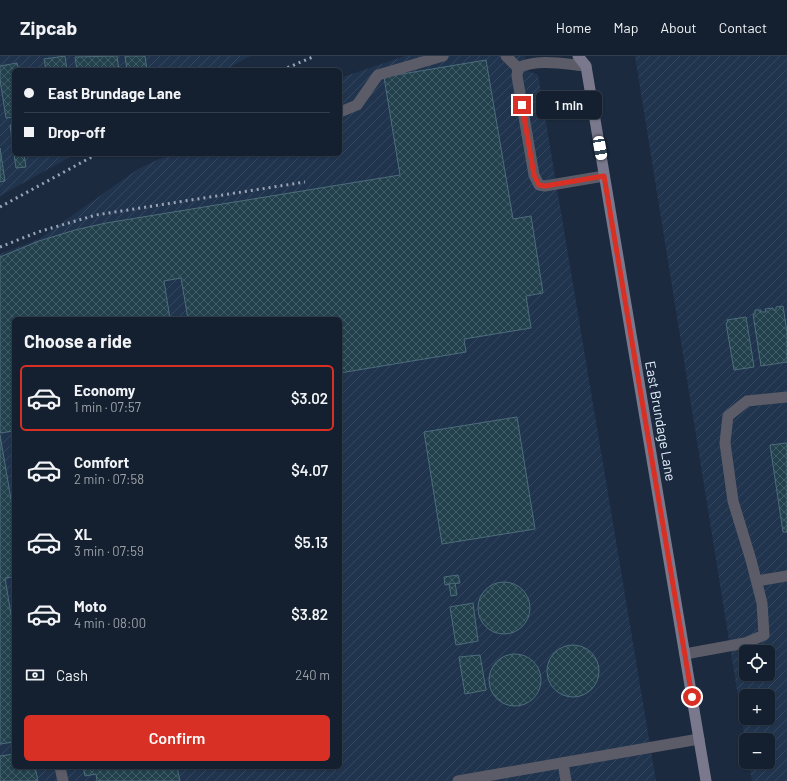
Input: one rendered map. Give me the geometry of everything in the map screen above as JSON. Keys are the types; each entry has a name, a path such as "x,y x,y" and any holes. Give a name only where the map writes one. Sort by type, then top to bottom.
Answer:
{"main road":[{"name":"East Brundage Lane","path":"578,56 588,61 604,176 706,781"}],"lane":[{"path":"342,111 357,105 378,75 443,56"},
{"path":"506,56 518,68"},
{"path":"518,68 526,64 588,61"},
{"path":"518,68 517,76 535,181 539,185 545,186 604,176"},
{"path":"684,654 745,643 764,635 762,603 757,581 733,501 725,443 728,416 747,401 787,397"},
{"path":"757,581 787,576"},
{"path":"458,781 516,776 563,763 699,739"},
{"path":"563,763 566,781"},
{"path":"60,769 63,781"}],"shaded area":[{"path":"0,56 250,56 229,68 12,68 12,156 71,156 0,196"},
{"path":"405,56 525,56 528,71 538,75 656,781 0,781 0,254 39,239 138,169 166,156 342,156 342,77"},
{"path":"635,56 787,56 787,781 752,781 750,769 775,769 775,733 744,733 743,725 775,725 775,689 739,689 739,702"}],"building":[{"path":"65,56 67,68 46,68 44,59"},
{"path":"117,56 119,68 77,68 75,57"},
{"path":"125,56 145,56 147,68 127,68"},
{"path":"486,60 513,219 531,216 543,293 526,296 531,328 464,339 466,352 342,373 342,317 188,317 181,278 164,281 170,317 12,317 12,431 0,433 0,257 39,241 75,230 106,223 400,175 384,77"},
{"path":"17,63 18,68 12,68 12,117 6,118 0,80 0,66"},
{"path":"12,124 12,139 10,125"},
{"path":"0,148 5,181 0,182"},
{"path":"14,156 24,156 26,167 16,168"},
{"path":"783,306 787,332 787,362 761,366 753,314 755,314 755,310 766,312 765,309 773,308 773,310 776,310 776,307"},
{"path":"746,317 754,367 734,370 726,323 728,322 727,320"},
{"path":"517,417 535,529 442,544 424,432"},
{"path":"0,435 12,505 12,577 5,578 12,621 12,742 0,744"},
{"path":"787,443 787,532 783,532 770,445"},
{"path":"458,575 460,583 445,585 444,577"},
{"path":"504,582 514,584 522,590 528,598 530,608 528,618 522,626 514,632 504,634 494,632 486,626 480,618 478,608 480,598 486,590 494,584"},
{"path":"455,583 457,595 451,596 449,584"},
{"path":"473,603 478,641 456,645 450,607"},
{"path":"573,645 583,647 591,653 597,661 599,671 597,681 591,689 583,695 573,697 563,695 555,689 549,681 547,671 549,661 555,653 563,647"},
{"path":"515,654 525,656 533,662 539,670 541,680 539,690 533,698 525,704 515,706 505,704 497,698 491,690 489,680 491,670 497,662 505,656"},
{"path":"480,655 486,690 465,694 459,657"},
{"path":"12,754 12,769 35,769 38,781 0,781 0,756"},
{"path":"83,769 177,769 180,781 97,781 96,774 85,776"}],"railway":[{"path":"287,68 315,56"},
{"path":"0,207 93,156"},
{"path":"0,247 38,232 96,215 305,182"}],"route":[{"path":"522,105 535,181 539,185 545,186 604,176 692,697"}]}
